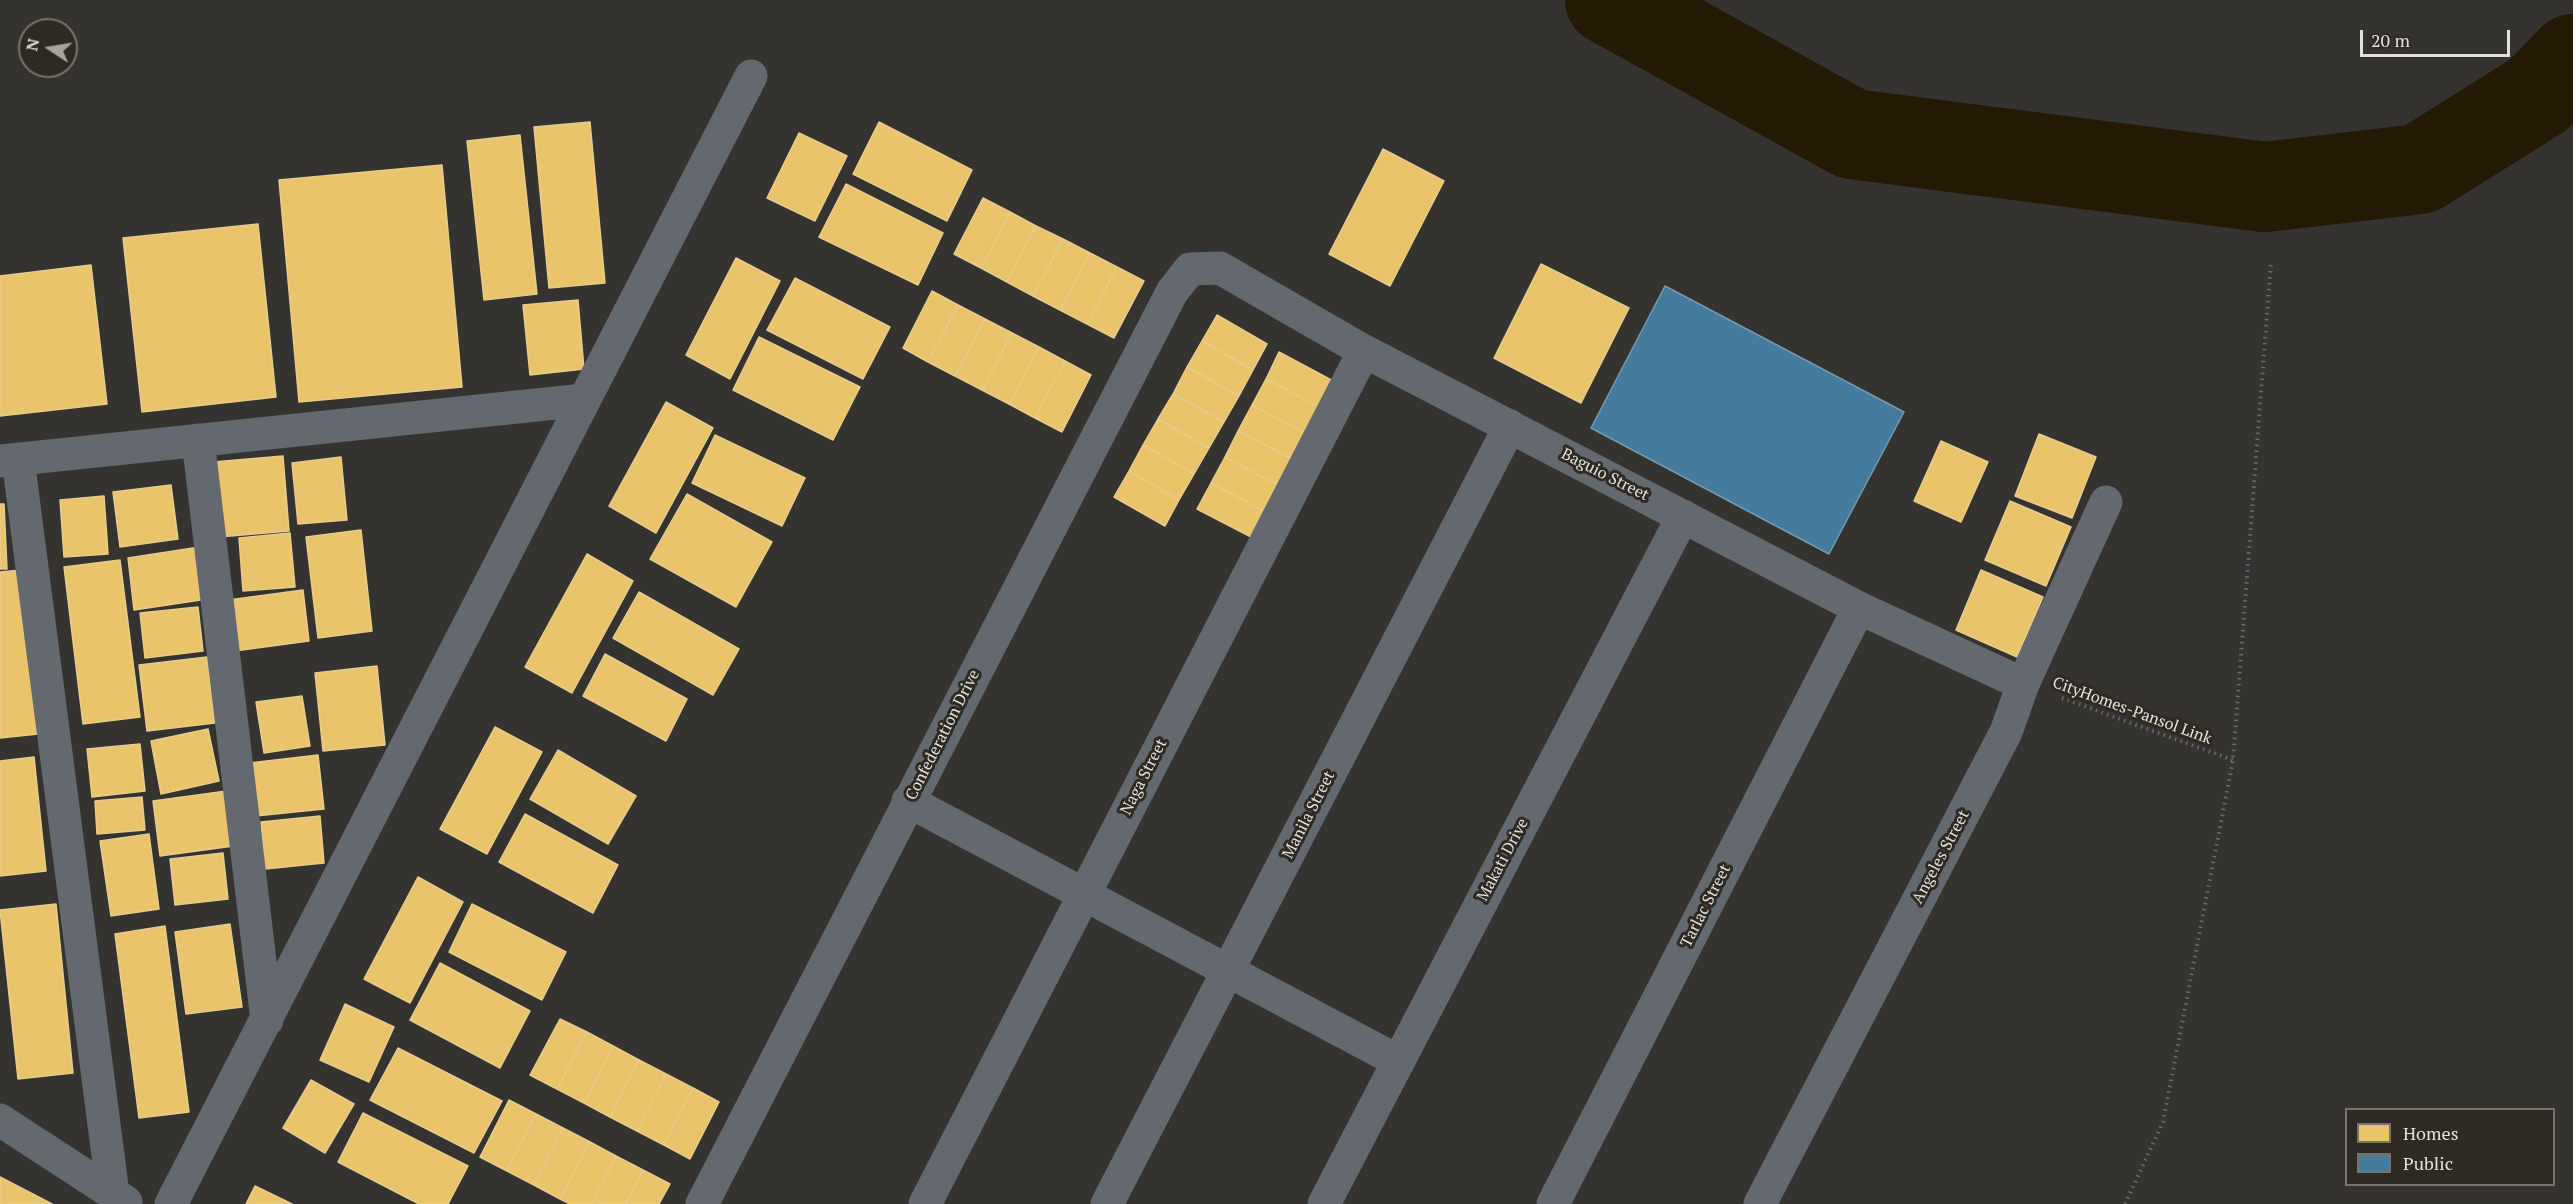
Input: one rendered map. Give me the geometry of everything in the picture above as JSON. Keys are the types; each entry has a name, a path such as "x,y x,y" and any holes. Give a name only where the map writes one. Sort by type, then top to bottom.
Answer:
{"street":[{"path":"171,1204 751,76"},
{"name":"Baguio Street","path":"1190,269 1220,268 1364,351 1860,608 2023,684"},
{"name":"Confederation Drive","path":"702,1204 1172,292 1190,269"},
{"name":"Naga Street","path":"925,1204 1364,351"},
{"path":"122,1199 9,460 584,400"},
{"name":"Manila Street","path":"1107,1204 1510,426"},
{"path":"198,440 267,1020"},
{"name":"Angeles Street","path":"1760,1204 2006,732 2023,684 2106,502"},
{"name":"Makati Drive","path":"1324,1204 1683,516"},
{"name":"Tarlac Street","path":"1553,1204 1860,608"},
{"path":"908,801 1398,1061"},
{"path":"0,1120 122,1199"}],"path":[{"path":"2125,1204 2163,1122 2234,760 2271,262"},
{"name":"CityHomes-Pansol Link","path":"2023,684 2234,760"}],"building: Homes":[{"path":"590,122 605,283 549,288 534,127"},
{"path":"879,122 972,170 947,221 853,174"},
{"path":"799,133 847,156 815,221 767,198"},
{"path":"520,135 537,294 484,300 467,141"},
{"path":"1383,149 1444,181 1390,286 1329,254"},
{"path":"442,165 462,387 299,402 279,180"},
{"path":"846,184 943,233 918,285 819,237"},
{"path":"983,198 1010,212 981,268 954,254"},
{"path":"1010,212 1036,226 1007,282 981,268"},
{"path":"258,224 276,397 142,412 123,238"},
{"path":"1036,226 1063,239 1033,296 1007,282"},
{"path":"1063,239 1090,253 1060,310 1033,296"},
{"path":"1090,253 1117,267 1087,324 1060,310"},
{"path":"736,258 780,281 730,379 686,355"},
{"path":"1541,264 1629,308 1581,403 1494,358"},
{"path":"91,265 107,404 0,416 0,276"},
{"path":"1117,267 1144,281 1114,338 1087,324"},
{"path":"795,278 890,327 863,379 767,330"},
{"path":"932,291 958,305 928,362 903,348"},
{"path":"578,300 584,369 530,375 523,305"},
{"path":"958,305 985,319 955,376 928,362"},
{"path":"1217,315 1267,344 1253,370 1202,341"},
{"path":"985,319 1012,333 982,390 955,376"},
{"path":"1012,333 1039,347 1009,404 982,390"},
{"path":"759,337 860,387 833,440 733,390"},
{"path":"1202,341 1253,370 1239,396 1187,367"},
{"path":"1039,347 1065,361 1035,418 1009,404"},
{"path":"1279,352 1335,382 1321,408 1266,379"},
{"path":"1065,361 1091,375 1062,432 1035,418"},
{"path":"1187,367 1239,396 1224,422 1173,394"},
{"path":"1266,379 1321,408 1307,434 1252,405"},
{"path":"1173,394 1224,422 1209,448 1158,419"},
{"path":"666,402 713,428 656,533 609,506"},
{"path":"1252,405 1307,434 1294,460 1238,431"},
{"path":"1158,419 1209,448 1194,474 1143,445"},
{"path":"1238,431 1294,460 1280,486 1225,457"},
{"path":"2039,434 2096,457 2072,518 2015,496"},
{"path":"715,435 805,478 782,526 692,483"},
{"path":"1941,441 1988,462 1961,522 1914,501"},
{"path":"1143,445 1194,474 1179,500 1129,471"},
{"path":"283,456 289,531 219,537 213,462"},
{"path":"341,457 347,520 298,524 292,463"},
{"path":"1225,457 1280,486 1266,512 1211,483"},
{"path":"1129,471 1179,500 1165,526 1114,497"},
{"path":"1211,483 1266,512 1253,538 1197,509"},
{"path":"171,485 178,539 120,547 113,492"},
{"path":"687,494 772,542 736,607 650,559"},
{"path":"104,496 108,554 64,557 60,500"},
{"path":"2010,501 2071,527 2046,586 1985,560"},
{"path":"0,504 4,504 7,569 0,569"},
{"path":"361,530 372,631 318,638 306,537"},
{"path":"290,533 295,587 243,591 239,538"},
{"path":"206,546 214,598 134,610 128,558"},
{"path":"587,554 633,581 572,693 525,667"},
{"path":"120,560 140,717 83,724 64,567"},
{"path":"22,570 38,734 0,738 0,572"},
{"path":"1981,570 2043,597 2017,657 1956,630"},
{"path":"303,590 309,641 227,652 221,601"},
{"path":"639,592 739,649 713,695 613,638"},
{"path":"198,607 203,651 145,658 140,613"},
{"path":"605,654 687,699 666,741 583,696"},
{"path":"207,657 215,723 147,731 139,665"},
{"path":"377,666 385,745 323,751 315,673"},
{"path":"302,696 310,746 264,753 256,702"},
{"path":"495,727 542,752 487,854 440,829"},
{"path":"208,729 219,781 161,794 151,741"},
{"path":"140,744 145,791 92,797 87,749"},
{"path":"558,750 636,796 608,844 530,799"},
{"path":"318,755 324,809 246,817 241,764"},
{"path":"34,757 46,871 0,876 0,761"},
{"path":"234,790 241,845 160,856 153,801"},
{"path":"142,797 145,830 97,834 95,801"},
{"path":"525,814 618,865 593,913 499,862"},
{"path":"320,816 324,863 265,869 261,822"},
{"path":"149,834 159,909 111,916 100,841"},
{"path":"223,853 228,899 175,905 170,859"},
{"path":"418,877 463,902 410,1003 364,979"},
{"path":"56,904 73,1073 18,1079 0,910"},
{"path":"472,904 566,952 542,1000 449,952"},
{"path":"230,924 242,1007 186,1014 175,932"},
{"path":"165,926 189,1112 139,1118 115,934"},
{"path":"440,963 530,1011 500,1068 410,1020"},
{"path":"345,1004 394,1027 369,1082 320,1060"},
{"path":"560,1019 587,1032 557,1089 530,1075"},
{"path":"587,1032 613,1046 584,1103 557,1089"},
{"path":"613,1046 639,1060 610,1117 584,1103"},
{"path":"398,1048 502,1101 474,1153 370,1100"},
{"path":"639,1060 666,1074 637,1131 610,1117"},
{"path":"666,1074 693,1088 664,1145 637,1131"},
{"path":"311,1080 354,1104 325,1153 283,1128"},
{"path":"693,1088 719,1102 690,1159 664,1145"},
{"path":"509,1100 536,1114 507,1171 480,1157"},
{"path":"363,1113 468,1166 448,1204 419,1204 338,1162"},
{"path":"536,1114 563,1128 534,1185 507,1171"},
{"path":"563,1128 590,1142 560,1199 534,1185"},
{"path":"590,1142 616,1156 591,1204 570,1204 560,1199"},
{"path":"616,1156 643,1170 625,1204 591,1204"},
{"path":"643,1170 670,1184 659,1204 625,1204"},
{"path":"0,1177 52,1204 0,1204"},
{"path":"255,1186 292,1204 246,1204"}],"building: Public":[{"path":"1665,286 1904,412 1829,554 1591,428"}],"waterway":[{"path":"1610,0 1852,134 2265,187 2420,169 2538,95 2573,59"}]}
